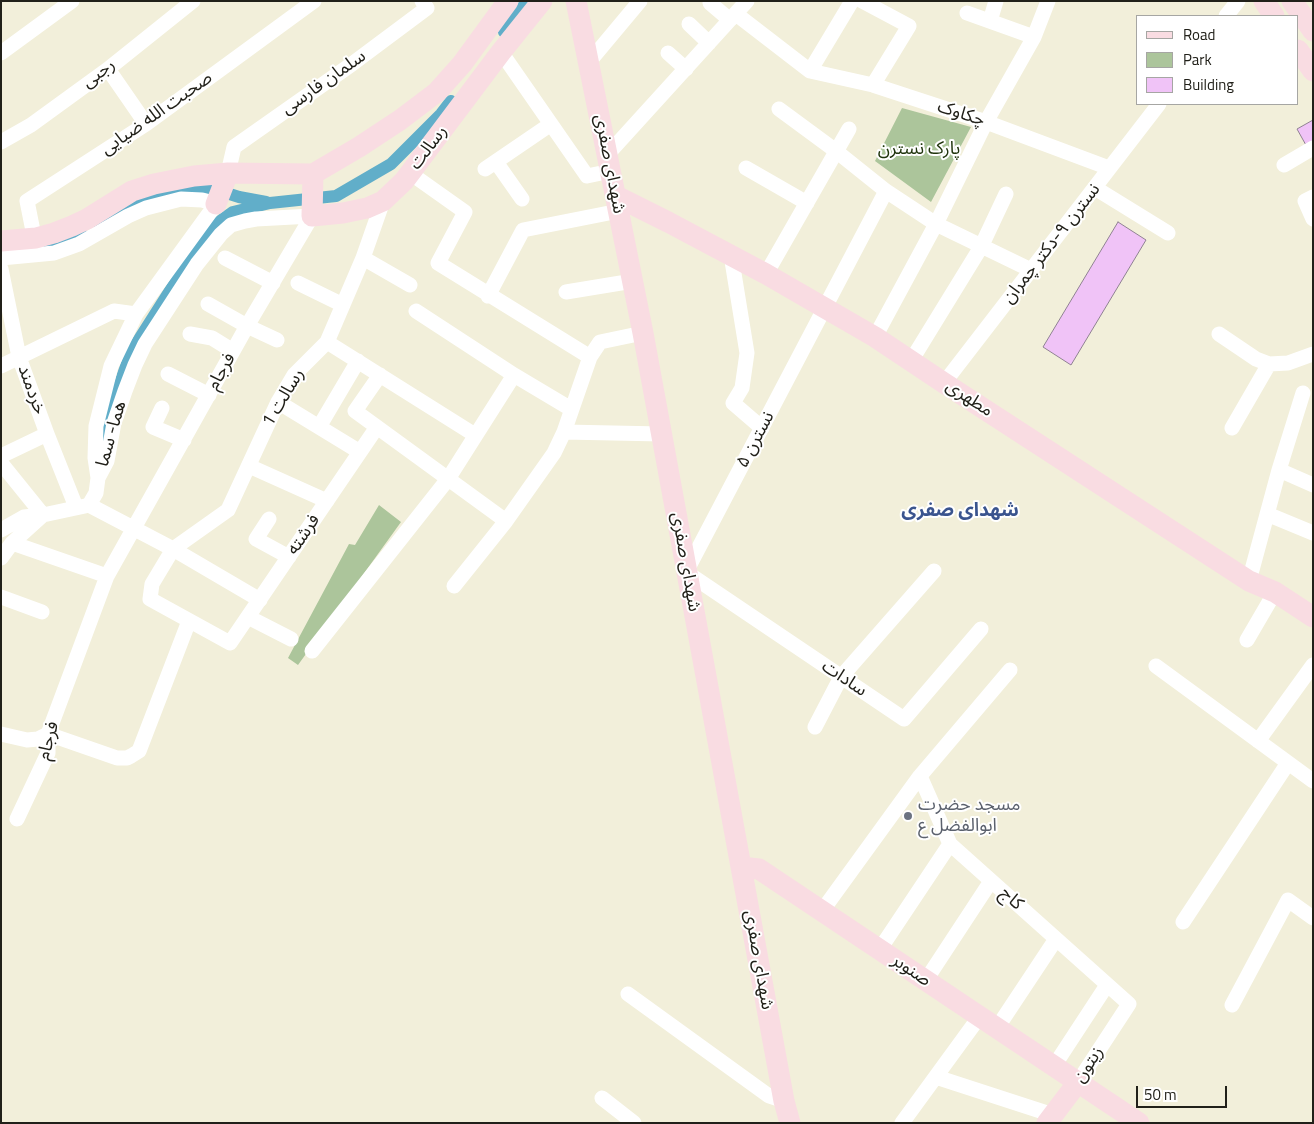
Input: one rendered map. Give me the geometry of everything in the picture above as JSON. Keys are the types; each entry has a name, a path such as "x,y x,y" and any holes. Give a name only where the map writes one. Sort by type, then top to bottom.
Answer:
{"street":[{"path":"1,53 72,1"},
{"name":"رجبی","path":"1,142 31,125 108,68 193,1"},
{"name":"صحبت الله ضیایی","path":"36,246 27,201 146,124 314,1"},
{"name":"سلمان فارسی","path":"228,172 234,146 352,64 428,8 422,1"},
{"name":"رسالت","path":"312,216 367,208 383,201 410,173 542,1"},
{"name":"شهدای صفری","path":"576,1 644,333 686,572 784,1101 790,1123"},
{"path":"589,62 640,1"},
{"path":"501,52 587,176 609,163 686,69 747,1"},
{"path":"710,3 810,71 852,1"},
{"path":"862,1 909,26 874,85"},
{"path":"990,21 996,1"},
{"path":"875,337 936,224 986,122 1034,37 1048,1"},
{"path":"1227,15 1238,1"},
{"path":"1264,1 1273,15"},
{"path":"1292,1 1313,32"},
{"name":"رسالت","path":"313,174 367,142 437,92 462,64 499,5"},
{"path":"968,13 1034,37"},
{"path":"689,24 709,43"},
{"path":"1299,51 1313,71"},
{"path":"668,54 686,69"},
{"path":"108,68 146,124"},
{"name":"چکاوک","path":"810,71 874,85 986,122 1110,168"},
{"name":"نسترن ۹-دکتر چمران","path":"944,383 1158,105"},
{"path":"779,110 836,151 886,191 936,224 1031,270"},
{"path":"522,199 490,165 551,124"},
{"path":"766,274 849,129"},
{"path":"1284,165 1313,148"},
{"path":"746,168 807,203"},
{"path":"1,241 36,246 54,253 79,244 146,208 181,200 202,200 216,204 228,172"},
{"path":"1,258 36,246 54,233 87,219 132,191 154,184 194,176 228,172 313,174 312,216"},
{"path":"410,173 465,212 438,263 488,296 590,357"},
{"path":"1095,188 1168,233"},
{"name":"نسترن ۵","path":"686,572 886,191"},
{"path":"911,361 981,247 1006,194"},
{"path":"1313,197 1305,201 1313,219"},
{"name":"رسالت 1","path":"173,549 228,510 278,402 294,375 327,342 363,258 383,201"},
{"path":"488,296 523,230 617,203"},
{"name":"مطهری","path":"617,203 668,222 766,274 875,337 1249,580 1275,592 1313,617"},
{"name":"هما- سما","path":"98,478 94,458 94,442 111,366 136,314 216,204"},
{"name":"هما- سما","path":"98,478 107,461 114,423 125,391 145,344 197,264 221,234 231,225 245,221 312,216"},
{"name":"فرجام","path":"17,819 48,753 48,734 107,576 247,326 312,216"},
{"path":"731,255 746,353 742,388 733,403 762,428"},
{"path":"225,258 273,283"},
{"path":"363,258 410,285"},
{"name":"خردمند","path":"1,269 19,357 47,434 83,506"},
{"path":"566,292 633,281"},
{"path":"298,283 343,305"},
{"path":"208,304 277,340"},
{"path":"1,366 114,311 136,314"},
{"path":"416,311 514,375 571,409"},
{"path":"454,586 506,521 554,453 564,432 590,357 600,342 644,333"},
{"path":"190,334 212,338 233,351"},
{"path":"1219,334 1256,359 1269,364 1288,363 1313,354"},
{"path":"327,342 475,435"},
{"path":"319,427 358,361"},
{"path":"1232,428 1269,364"},
{"path":"168,374 209,395"},
{"path":"380,375 355,411 506,521"},
{"path":"312,651 448,479 514,375"},
{"path":"1249,580 1279,470 1303,392"},
{"path":"278,402 360,452"},
{"path":"162,408 153,427 184,440"},
{"name":"فرشته","path":"189,620 230,643 377,427"},
{"path":"564,432 662,434"},
{"path":"1,456 47,434"},
{"path":"1,463 43,514"},
{"path":"249,466 327,501"},
{"path":"1279,470 1313,485"},
{"path":"1,530 24,517 83,506 96,493 98,478"},
{"path":"83,506 173,549 260,600"},
{"path":"1,558 12,543 43,514"},
{"path":"1267,514 1313,533"},
{"path":"269,519 256,539 289,557"},
{"path":"12,543 107,576"},
{"path":"1,734 27,740 38,739 48,734 117,758 127,758 139,751 189,620 150,599 152,584 173,549"},
{"name":"سادات","path":"686,572 904,719 981,628"},
{"path":"815,727 842,676 934,572"},
{"path":"1247,640 1275,592"},
{"path":"1,597 42,612"},
{"path":"248,617 291,639"},
{"path":"1258,741 1313,665"},
{"path":"1156,666 1313,781"},
{"path":"822,911 920,776 1010,670"},
{"path":"1183,922 1288,763"},
{"name":"کاج","path":"920,776 950,844 1129,1004"},
{"path":"880,950 950,844"},
{"name":"صنوبر","path":"741,867 759,869 1139,1123"},
{"path":"926,980 991,881"},
{"path":"1232,1005 1288,900 1313,918"},
{"path":"902,1123 936,1077 989,1022 1056,939"},
{"path":"1054,1066 1107,985"},
{"path":"628,994 769,1096 784,1101"},
{"name":"زیتون","path":"1050,1119 1078,1082 1129,1004"},
{"path":"936,1077 1050,1119"},
{"path":"602,1098 634,1123"}],"green space":[{"name":"پارک نسترن","path":"902,108 971,127 931,202 875,161"},
{"path":"379,505 401,522 298,665 288,658 349,544 355,545"}],"building":[{"path":"1313,120 1313,144 1307,147 1297,129"},
{"path":"1118,222 1146,240 1071,365 1043,347"}],"waterway":[{"path":"504,32 527,1"},
{"path":"100,455 106,423 131,352 192,256 219,222 233,212 270,203 336,196 391,164 441,114 451,101"},
{"path":"98,223 139,202 168,192 192,187 211,188 239,197 266,202"},
{"path":"31,249 61,242 81,233"}],"place":[{"name":"مسجد حضرت ابوالفضل ع","path":"908,816"}],"district":[{"name":"شهدای صفری","path":"960,511"}]}
